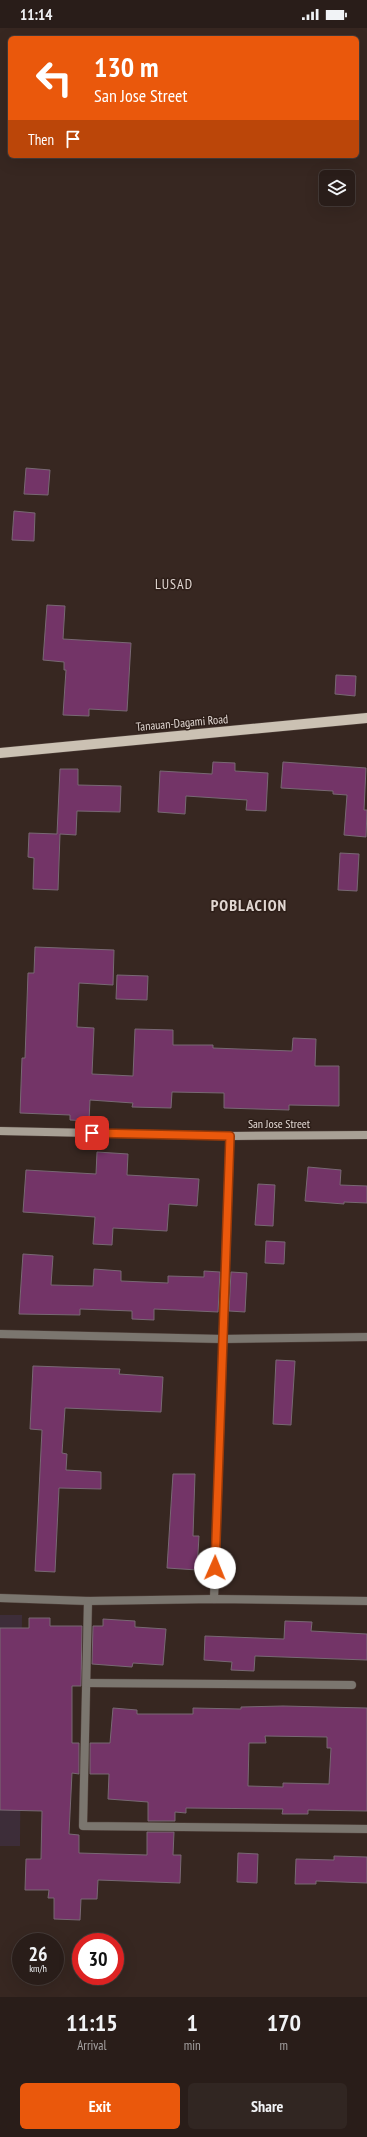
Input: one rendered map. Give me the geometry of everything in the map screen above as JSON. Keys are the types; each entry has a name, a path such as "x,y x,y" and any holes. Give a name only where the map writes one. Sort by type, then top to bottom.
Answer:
{"main road":[{"name":"Tanauan-Dagami Road","path":"0,753 367,718"}],"street":[{"name":"San Jose Street","path":"0,1131 230,1136 367,1135"},
{"path":"214,1599 230,1136"},
{"path":"0,1334 222,1339 367,1337"},
{"path":"0,1598 88,1601 214,1599 367,1601"},
{"path":"88,1601 83,1826 367,1829"},
{"path":"87,1683 352,1685"}],"shaded area":[{"path":"0,1615 22,1615 20,1846 0,1846"}],"building":[{"path":"26,468 50,470 48,495 24,494"},
{"path":"14,511 35,513 34,541 12,540"},
{"path":"47,605 65,606 63,639 131,643 127,711 89,709 89,716 63,715 66,670 64,670 64,662 43,660"},
{"path":"336,675 356,676 355,696 335,694"},
{"path":"213,762 235,763 235,771 268,773 266,811 246,810 247,800 186,796 185,814 158,812 160,771 212,774"},
{"path":"283,762 366,768 364,810 367,810 366,837 344,835 347,795 333,794 333,791 281,788"},
{"path":"60,769 78,769 78,785 121,786 120,812 77,811 76,835 60,834 58,890 33,889 34,858 28,857 29,833 57,834"},
{"path":"340,853 359,854 357,891 338,890"},
{"path":"35,947 114,950 113,985 79,983 77,1027 94,1028 92,1074 133,1076 135,1029 173,1030 173,1045 213,1045 213,1048 292,1051 293,1038 316,1039 315,1066 339,1066 339,1106 289,1105 289,1110 224,1108 224,1093 172,1092 171,1108 132,1107 133,1103 90,1100 89,1121 70,1120 70,1115 20,1113 22,1058 25,1058 28,973 34,973"},
{"path":"117,975 148,976 147,1000 116,999"},
{"path":"97,1152 128,1154 127,1175 199,1179 197,1206 169,1204 167,1231 113,1228 112,1245 93,1244 95,1217 23,1212 26,1170 96,1174"},
{"path":"308,1167 341,1170 340,1185 367,1186 367,1203 344,1202 344,1204 305,1201"},
{"path":"258,1184 275,1185 273,1226 255,1225"},
{"path":"266,1241 285,1242 284,1264 265,1263"},
{"path":"23,1254 53,1256 51,1285 93,1286 94,1269 121,1271 121,1281 168,1283 168,1276 204,1277 204,1271 220,1272 218,1312 154,1309 154,1320 132,1319 132,1311 80,1309 80,1315 19,1314"},
{"path":"231,1272 247,1273 245,1312 229,1311"},
{"path":"276,1360 295,1361 291,1425 273,1424"},
{"path":"33,1366 120,1369 119,1374 163,1377 161,1412 65,1408 62,1453 67,1454 66,1470 101,1472 101,1489 59,1488 55,1572 35,1571 42,1430 30,1429"},
{"path":"173,1474 195,1474 193,1536 199,1536 197,1570 167,1568"},
{"path":"29,1618 50,1618 50,1626 82,1626 81,1686 72,1686 72,1743 79,1743 79,1774 72,1773 69,1834 79,1835 79,1853 147,1855 147,1832 174,1832 173,1855 181,1855 180,1883 98,1880 97,1899 81,1899 80,1920 54,1919 54,1898 48,1898 49,1890 25,1890 26,1859 41,1859 42,1811 0,1810 0,1628 29,1628"},
{"path":"103,1619 135,1621 135,1627 166,1629 163,1665 133,1663 132,1667 92,1664 93,1626 103,1626"},
{"path":"285,1621 312,1622 311,1631 367,1634 367,1660 255,1656 254,1671 231,1670 232,1662 204,1660 205,1636 284,1639"},
{"path":"283,1706 367,1708 367,1811 308,1810 308,1814 282,1814 283,1809 186,1808 186,1813 175,1812 175,1821 148,1821 148,1802 108,1799 109,1774 90,1774 90,1743 110,1743 113,1708 137,1710 137,1714 193,1714 193,1708 241,1709 241,1707","holes":["265,1736 327,1737 327,1748 331,1748 329,1784 283,1783 283,1787 248,1786 249,1743 266,1743"]},
{"path":"238,1853 258,1854 257,1883 237,1882"},
{"path":"334,1856 367,1857 367,1883 316,1881 316,1884 295,1884 296,1859 334,1860"}],"district":[{"name":"LUSAD","path":"174,584"},
{"name":"POBLACION","path":"249,905"}],"route":[{"path":"92,1133 230,1136 215,1568"}]}
